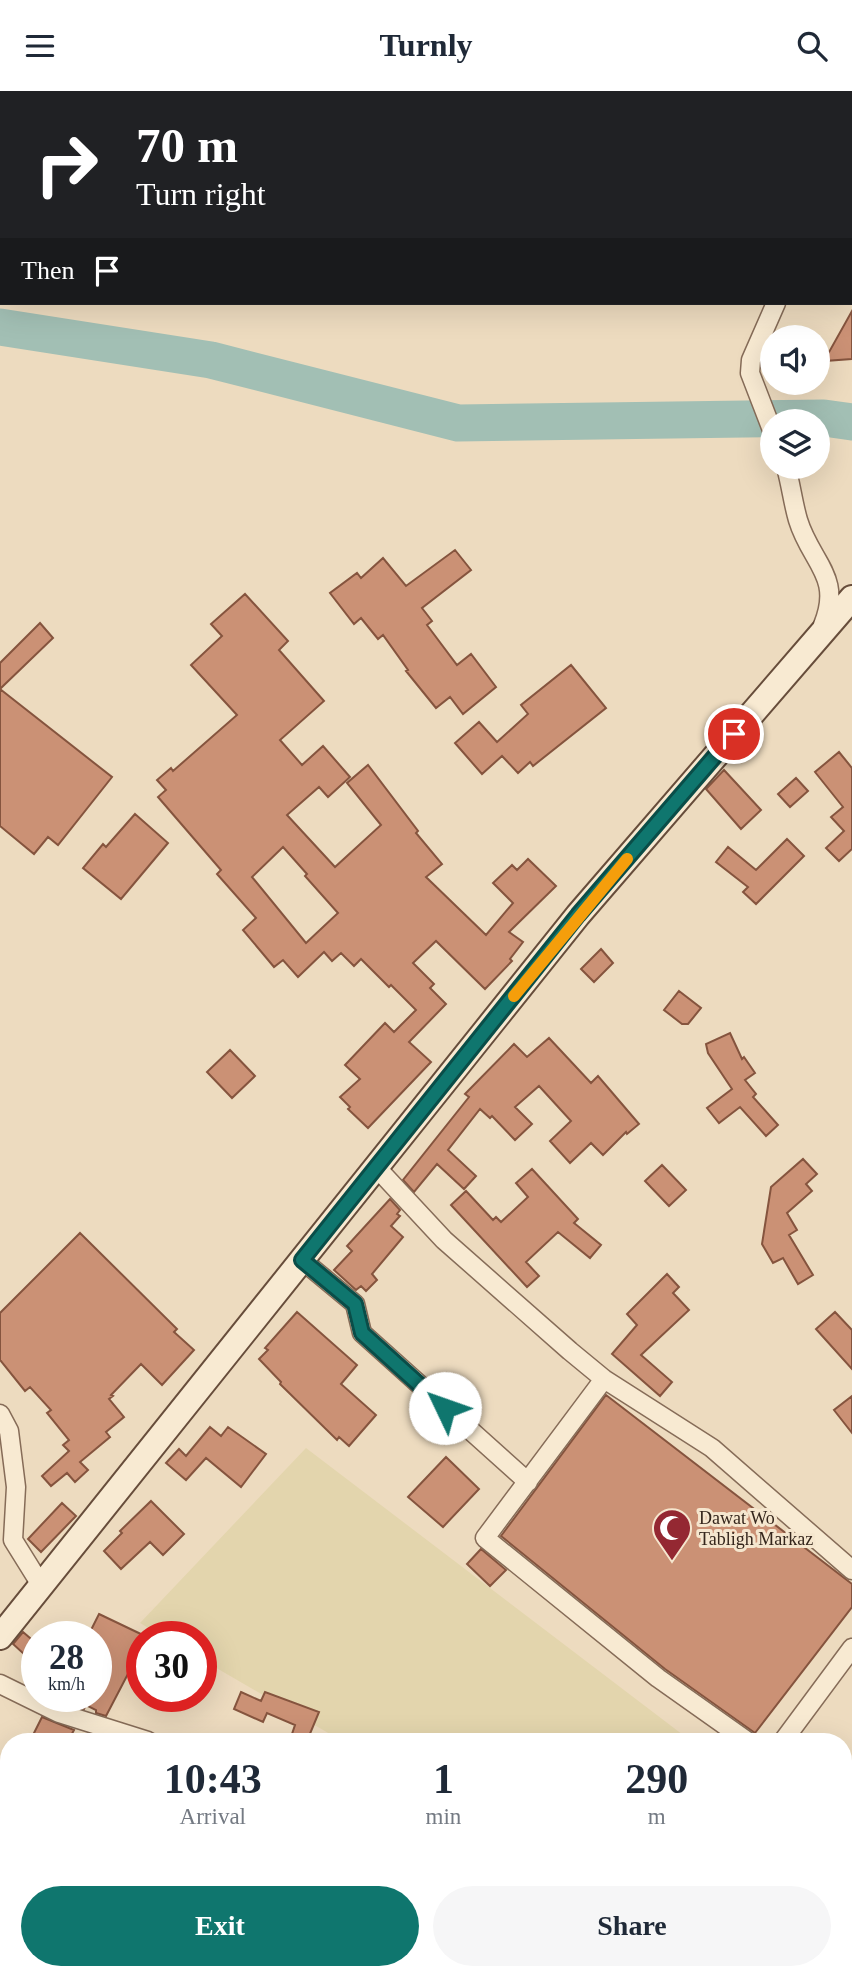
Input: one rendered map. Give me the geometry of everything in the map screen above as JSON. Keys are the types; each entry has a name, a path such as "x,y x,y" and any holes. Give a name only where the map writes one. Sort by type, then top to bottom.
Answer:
{"main road":[{"path":"0,1637 578,915 852,598"}],"street":[{"path":"763,409 750,373 751,360 775,305"},
{"path":"789,479 799,522 829,583 830,607 819,636"},
{"path":"376,1167 444,1240 604,1379 712,1448 852,1570"},
{"path":"302,1260 355,1304 362,1333 528,1482"},
{"path":"604,1379 485,1538 659,1678 736,1733"},
{"path":"0,1414 9,1431 16,1487 13,1540 41,1585"},
{"path":"789,1733 852,1648"},
{"path":"0,1685 59,1713 123,1733"}],"shaded area":[{"path":"306,1448 680,1733 328,1733 217,1668 217,1621 142,1621"}],"building":[{"path":"852,311 852,359 830,361 830,350"},
{"path":"455,550 471,570 422,608 432,621 427,625 457,665 471,654 496,687 463,714 450,697 436,708 406,671 408,670 383,635 378,639 361,618 354,624 330,593 357,573 361,578 383,558 406,586"},
{"path":"245,594 288,641 279,650 324,701 280,740 302,765 323,746 350,777 328,797 319,787 287,815 335,867 381,825 347,783 368,765 418,831 416,833 442,864 426,877 486,935 513,903 493,883 512,865 517,870 528,859 556,886 509,932 523,942 510,959 512,961 485,989 436,941 413,963 434,984 430,988 446,1004 409,1042 431,1062 368,1128 348,1109 350,1107 340,1097 360,1079 345,1065 385,1023 394,1032 416,1010 361,959 354,966 341,953 332,961 324,952 298,977 283,960 274,967 243,930 256,918 217,874 221,870 158,797 166,790 157,780 171,768 173,771 237,715 191,665 222,636 211,624","holes":["283,847 307,874 305,876 338,913 306,943 252,877"]},
{"path":"40,623 53,638 0,689 0,663"},
{"path":"571,665 606,708 533,766 530,762 518,773 502,756 482,774 455,743 479,722 497,742 528,714 521,705"},
{"path":"0,689 112,777 58,845 48,837 34,854 0,826"},
{"path":"839,752 852,768 852,849 839,861 826,848 844,831 831,817 843,807 815,772"},
{"path":"724,770 761,810 741,829 706,789"},
{"path":"796,778 808,791 790,807 778,794"},
{"path":"135,814 168,843 121,899 83,868 103,844 106,847"},
{"path":"787,839 804,856 756,904 743,892 748,887 716,862 728,847 756,870"},
{"path":"601,949 613,963 594,982 581,969"},
{"path":"679,991 701,1008 688,1024 682,1024 664,1010"},
{"path":"730,1033 742,1059 744,1057 755,1073 745,1080 756,1094 753,1097 778,1125 766,1136 740,1107 719,1123 707,1108 732,1089 708,1053 706,1044"},
{"path":"549,1038 591,1083 598,1076 639,1124 627,1134 626,1132 603,1155 591,1143 570,1163 550,1141 571,1121 539,1086 515,1107 532,1124 515,1140 492,1116 490,1118 480,1109 448,1150 476,1176 464,1189 437,1164 414,1192 403,1180 469,1097 465,1094 514,1044 527,1057"},
{"path":"230,1050 255,1076 232,1098 207,1072"},
{"path":"803,1159 817,1174 806,1184 812,1191 787,1213 797,1230 789,1235 813,1275 798,1284 783,1258 773,1263 762,1244 771,1187"},
{"path":"662,1165 686,1190 669,1206 645,1181"},
{"path":"532,1169 578,1219 574,1223 601,1245 590,1258 558,1232 526,1262 539,1276 527,1287 451,1205 466,1191 493,1220 496,1217 501,1222 528,1197 516,1183"},
{"path":"390,1199 400,1210 397,1214 400,1216 391,1226 403,1237 372,1274 377,1280 366,1291 361,1286 356,1290 334,1270 352,1251 347,1246"},
{"path":"80,1233 177,1329 174,1332 194,1350 162,1385 141,1364 109,1399 124,1417 106,1432 110,1437 80,1462 88,1470 75,1482 67,1473 51,1486 42,1476 69,1451 63,1445 69,1440 47,1413 51,1410 30,1387 25,1391 0,1360 0,1313"},
{"path":"667,1274 679,1287 673,1293 689,1310 641,1355 672,1382 660,1396 612,1354 637,1325 627,1314"},
{"path":"297,1312 357,1365 341,1384 376,1415 349,1446 339,1437 337,1440 280,1384 259,1359 268,1350 265,1348"},
{"path":"835,1312 852,1330 852,1369 816,1329"},
{"name":"Dawat Wo Tabligh Markaz","path":"606,1395 852,1584 852,1607 755,1733 665,1669 501,1536"},
{"path":"852,1396 852,1433 834,1410"},
{"path":"210,1427 221,1436 228,1427 266,1454 241,1487 206,1458 186,1480 166,1463 179,1449 186,1456"},
{"path":"446,1457 479,1489 443,1527 408,1497"},
{"path":"151,1501 184,1534 163,1555 150,1542 121,1569 104,1551"},
{"path":"62,1503 76,1516 41,1552 28,1539"},
{"path":"481,1549 506,1570 490,1586 467,1564"},
{"path":"99,1614 126,1627 126,1678 112,1704 112,1621 96,1621"},
{"path":"21,1634 21,1651 13,1644"},
{"path":"241,1692 261,1701 265,1692 319,1712 310,1733 292,1733 295,1725 267,1713 263,1722 234,1709"},
{"path":"42,1717 74,1730 72,1733 34,1733"}],"waterway":[{"path":"0,327 211,360 458,423 824,418 852,422"}],"slow traffic":[{"path":"514,996 578,915 627,859"}],"place":[{"name":"Dawat Wo Tabligh Markaz","path":"672,1562"}],"route":[{"path":"445,1408 362,1333 355,1304 302,1260 578,915 734,734"}]}
